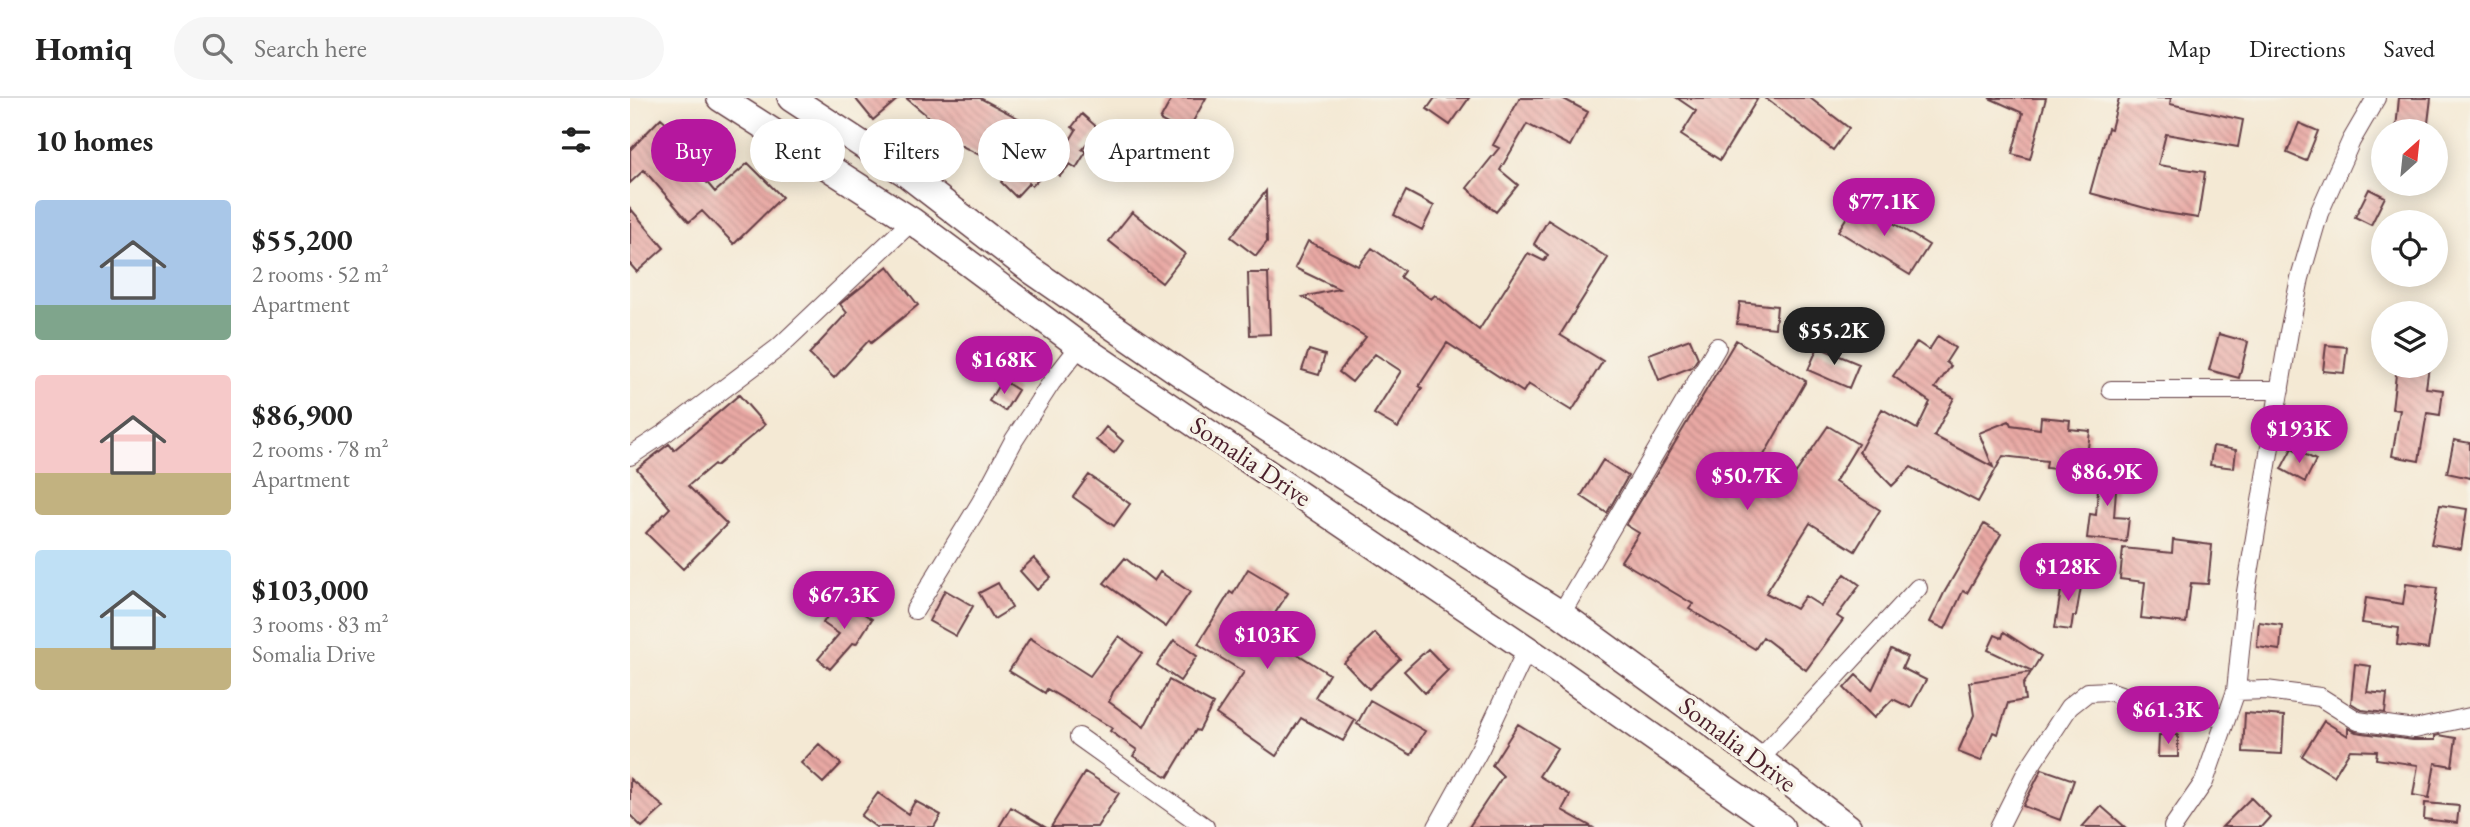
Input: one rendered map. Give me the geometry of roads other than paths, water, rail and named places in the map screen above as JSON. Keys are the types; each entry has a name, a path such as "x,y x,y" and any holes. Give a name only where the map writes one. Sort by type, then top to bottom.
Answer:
{"main road":[{"name":"Somalia Drive","path":"719,98 912,221 1080,345 1527,649 1781,827"},
{"name":"Somalia Drive","path":"791,98 904,172 1031,270 1183,375 1561,614 1849,827"}],"street":[{"path":"2173,827 2204,782 2236,691 2246,592 2300,278 2319,213 2351,141 2376,98"},
{"path":"630,456 778,348 912,221"},
{"path":"915,610 981,502 1014,440 1051,383 1080,345"},
{"path":"1561,614 1717,347"},
{"path":"2111,390 2280,390"},
{"path":"1759,760 1918,588"},
{"path":"1437,827 1480,749 1527,649"},
{"path":"2236,691 2266,690 2320,697 2358,721 2415,729 2470,718"},
{"path":"1999,827 2027,771 2069,708 2088,692 2109,691 2164,710 2226,718"},
{"path":"1079,737 1205,827"}]}
